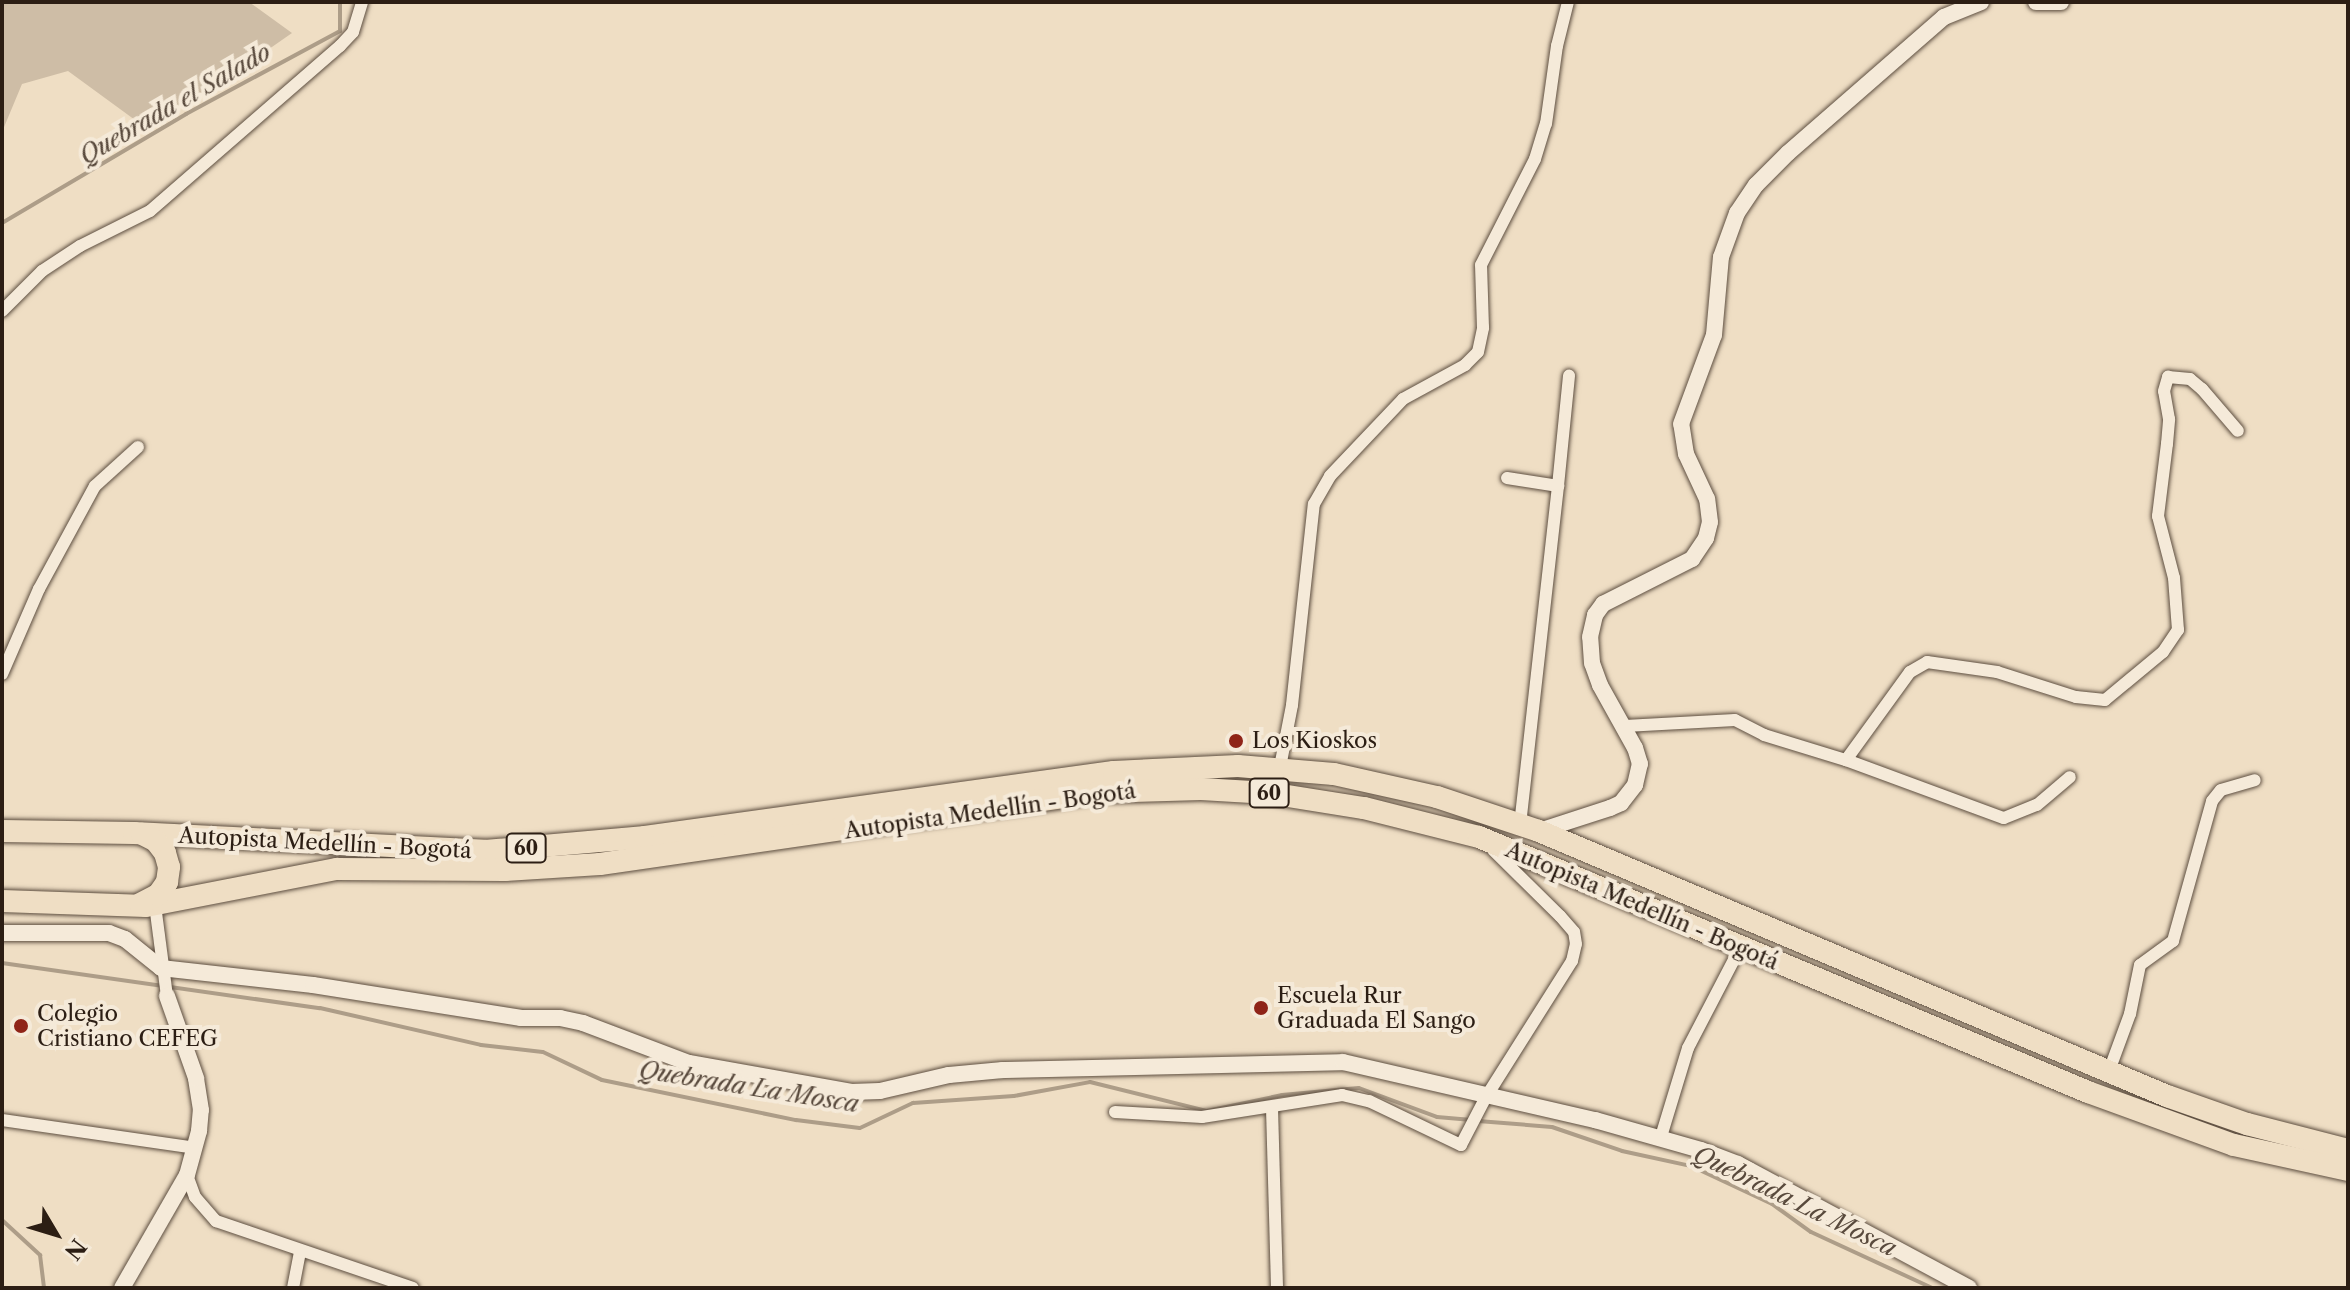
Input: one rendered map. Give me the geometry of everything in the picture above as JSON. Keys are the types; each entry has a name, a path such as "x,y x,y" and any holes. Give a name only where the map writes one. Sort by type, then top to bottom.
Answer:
{"highway":[{"name":"Autopista Medellín - Bogotá","path":"2,831 134,833 485,851 645,837 1091,775 1145,770 1280,767 1386,784 1529,828 2167,1096 2247,1124 2348,1150"},
{"name":"Autopista Medellín - Bogotá","path":"2,901 155,905 337,869 505,870 600,864 1098,792 1201,789 1269,793 1364,808 1479,837 1983,1050 2196,1133 2246,1148 2320,1161 2348,1170"},
{"path":"130,905 145,903 158,895 167,882 169,867 165,853 156,841 134,833"}],"street":[{"path":"2,311 42,271 80,246 150,211 340,46 353,32 362,2"},
{"path":"1280,767 1292,705 1314,504 1330,476 1403,399 1465,365 1478,352 1483,328 1481,265 1535,159 1546,124 1568,2"},
{"path":"1569,376 1529,828 1593,816 1621,803 1629,794 1640,764 1625,726 1600,685 1592,663 1590,637 1595,615 1603,604 1692,559 1706,538 1710,522 1707,499 1686,454 1681,424 1714,335 1721,257 1737,213 1756,185 1788,153 1944,17 1981,2"},
{"path":"2036,2 2061,2"},
{"path":"1846,760 1910,672 1927,662 1997,672 2096,701 2112,695 2163,652 2178,630 2174,578 2158,516 2169,419 2164,391 2168,377 2175,376 2196,384 2238,431"},
{"path":"2,674 39,589 95,486 138,447"},
{"path":"1507,478 1558,486"},
{"path":"1625,726 1735,720 1764,735 1846,760 2004,818 2037,805 2070,777"},
{"path":"2109,1071 2130,1014 2140,965 2173,941 2212,801 2221,790 2255,780"},
{"path":"1115,1112 1202,1117 1342,1095 1369,1101 1461,1145 1486,1097 1572,961 1576,944 1574,932 1560,916 1479,837"},
{"path":"122,1288 187,1175 196,1148 201,1110 199,1094 164,981 155,905"},
{"path":"2,933 109,933 125,939 164,981 313,985 521,1018 560,1018 583,1023 689,1063 851,1092 880,1091 949,1075 1003,1070 1225,1067 1326,1059 1595,1120 1738,1164 1969,1288"},
{"path":"1660,1140 1688,1048 1740,948"},
{"path":"1272,1108 1277,1288"},
{"path":"2,1120 196,1148"},
{"path":"187,1175 195,1197 216,1221 413,1288"},
{"path":"293,1288 300,1251"}],"shaded area":[{"path":"2,2 249,2 292,33 216,86 146,128 68,71 22,84 2,132"}],"waterway":[{"name":"Quebrada el Salado","path":"2,223 186,114 340,31 340,2"},
{"name":"Quebrada La Mosca","path":"2,963 320,1008 481,1045 543,1052 602,1080 796,1120 860,1128 913,1103 1014,1096 1090,1082 1207,1111 1282,1095 1359,1088 1437,1117 1469,1120"},
{"name":"Quebrada La Mosca","path":"1478,1121 1552,1127 1622,1151 1691,1166 1772,1204 1811,1232 1932,1288"},
{"path":"2,1220 40,1255 44,1288"}],"place":[{"name":"Los Kioskos","path":"1236,741"},
{"name":"Escuela Rur Graduada El Sango","path":"1261,1008"},
{"name":"Colegio Cristiano CEFEG","path":"21,1026"}]}
